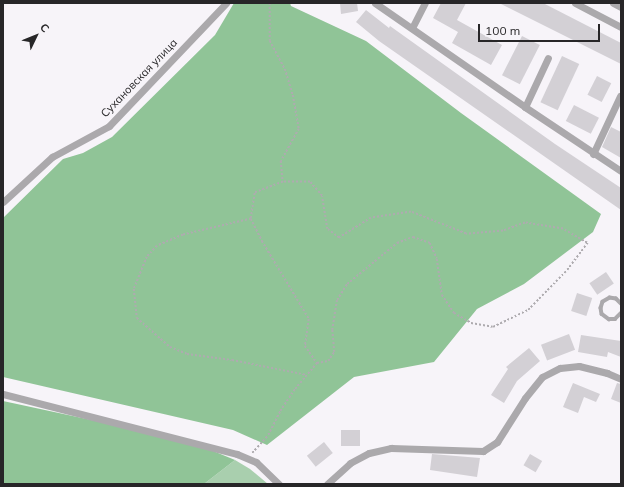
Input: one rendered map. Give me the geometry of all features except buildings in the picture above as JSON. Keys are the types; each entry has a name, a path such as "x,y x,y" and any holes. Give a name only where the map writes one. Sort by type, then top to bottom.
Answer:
{"street":[{"name":"Сухановская улица","path":"3,202 52,158 109,126 226,3"},
{"path":"375,3 593,154 621,171"},
{"path":"412,28 425,3"},
{"path":"575,3 621,27"},
{"path":"614,3 621,7"},
{"path":"525,107 548,58"},
{"path":"593,154 620,96"},
{"path":"327,484 350,463 369,453 391,448 483,451 497,442 525,398 542,377 560,368 580,366 607,373 621,379"},
{"path":"3,394 199,443 247,458 258,464 279,484"}],"lane":[{"path":"620,301 612,298 606,299 602,304 601,310 603,316 609,319 615,319 621,314"}],"path":[{"path":"270,3 270,41 285,69 293,95 300,129 281,161 283,182"},
{"path":"247,458 268,435 280,411 307,375 317,363 328,361 334,352 332,330 337,300 347,284 397,244 413,237 430,243 438,259 442,295 454,313 471,324 493,327 528,310 567,270 587,243 563,229 525,223 503,230 466,234 411,212 371,218 340,238 327,229 322,196 310,182 283,182 255,193 251,218 262,241 309,319 305,346 317,363"},
{"path":"251,218 184,235 157,246 147,257 134,289 137,318 170,347 186,354 232,360 307,375"}],"green space":[{"path":"234,3 290,3 291,6 366,41 461,113 601,214 593,232 524,284 477,309 434,362 354,377 267,445 233,430 3,377 3,218 63,159 83,153 112,137 215,35"},
{"path":"3,401 189,441 235,460 204,484 3,484"},
{"path":"235,460 250,469 268,484 204,484"}]}
